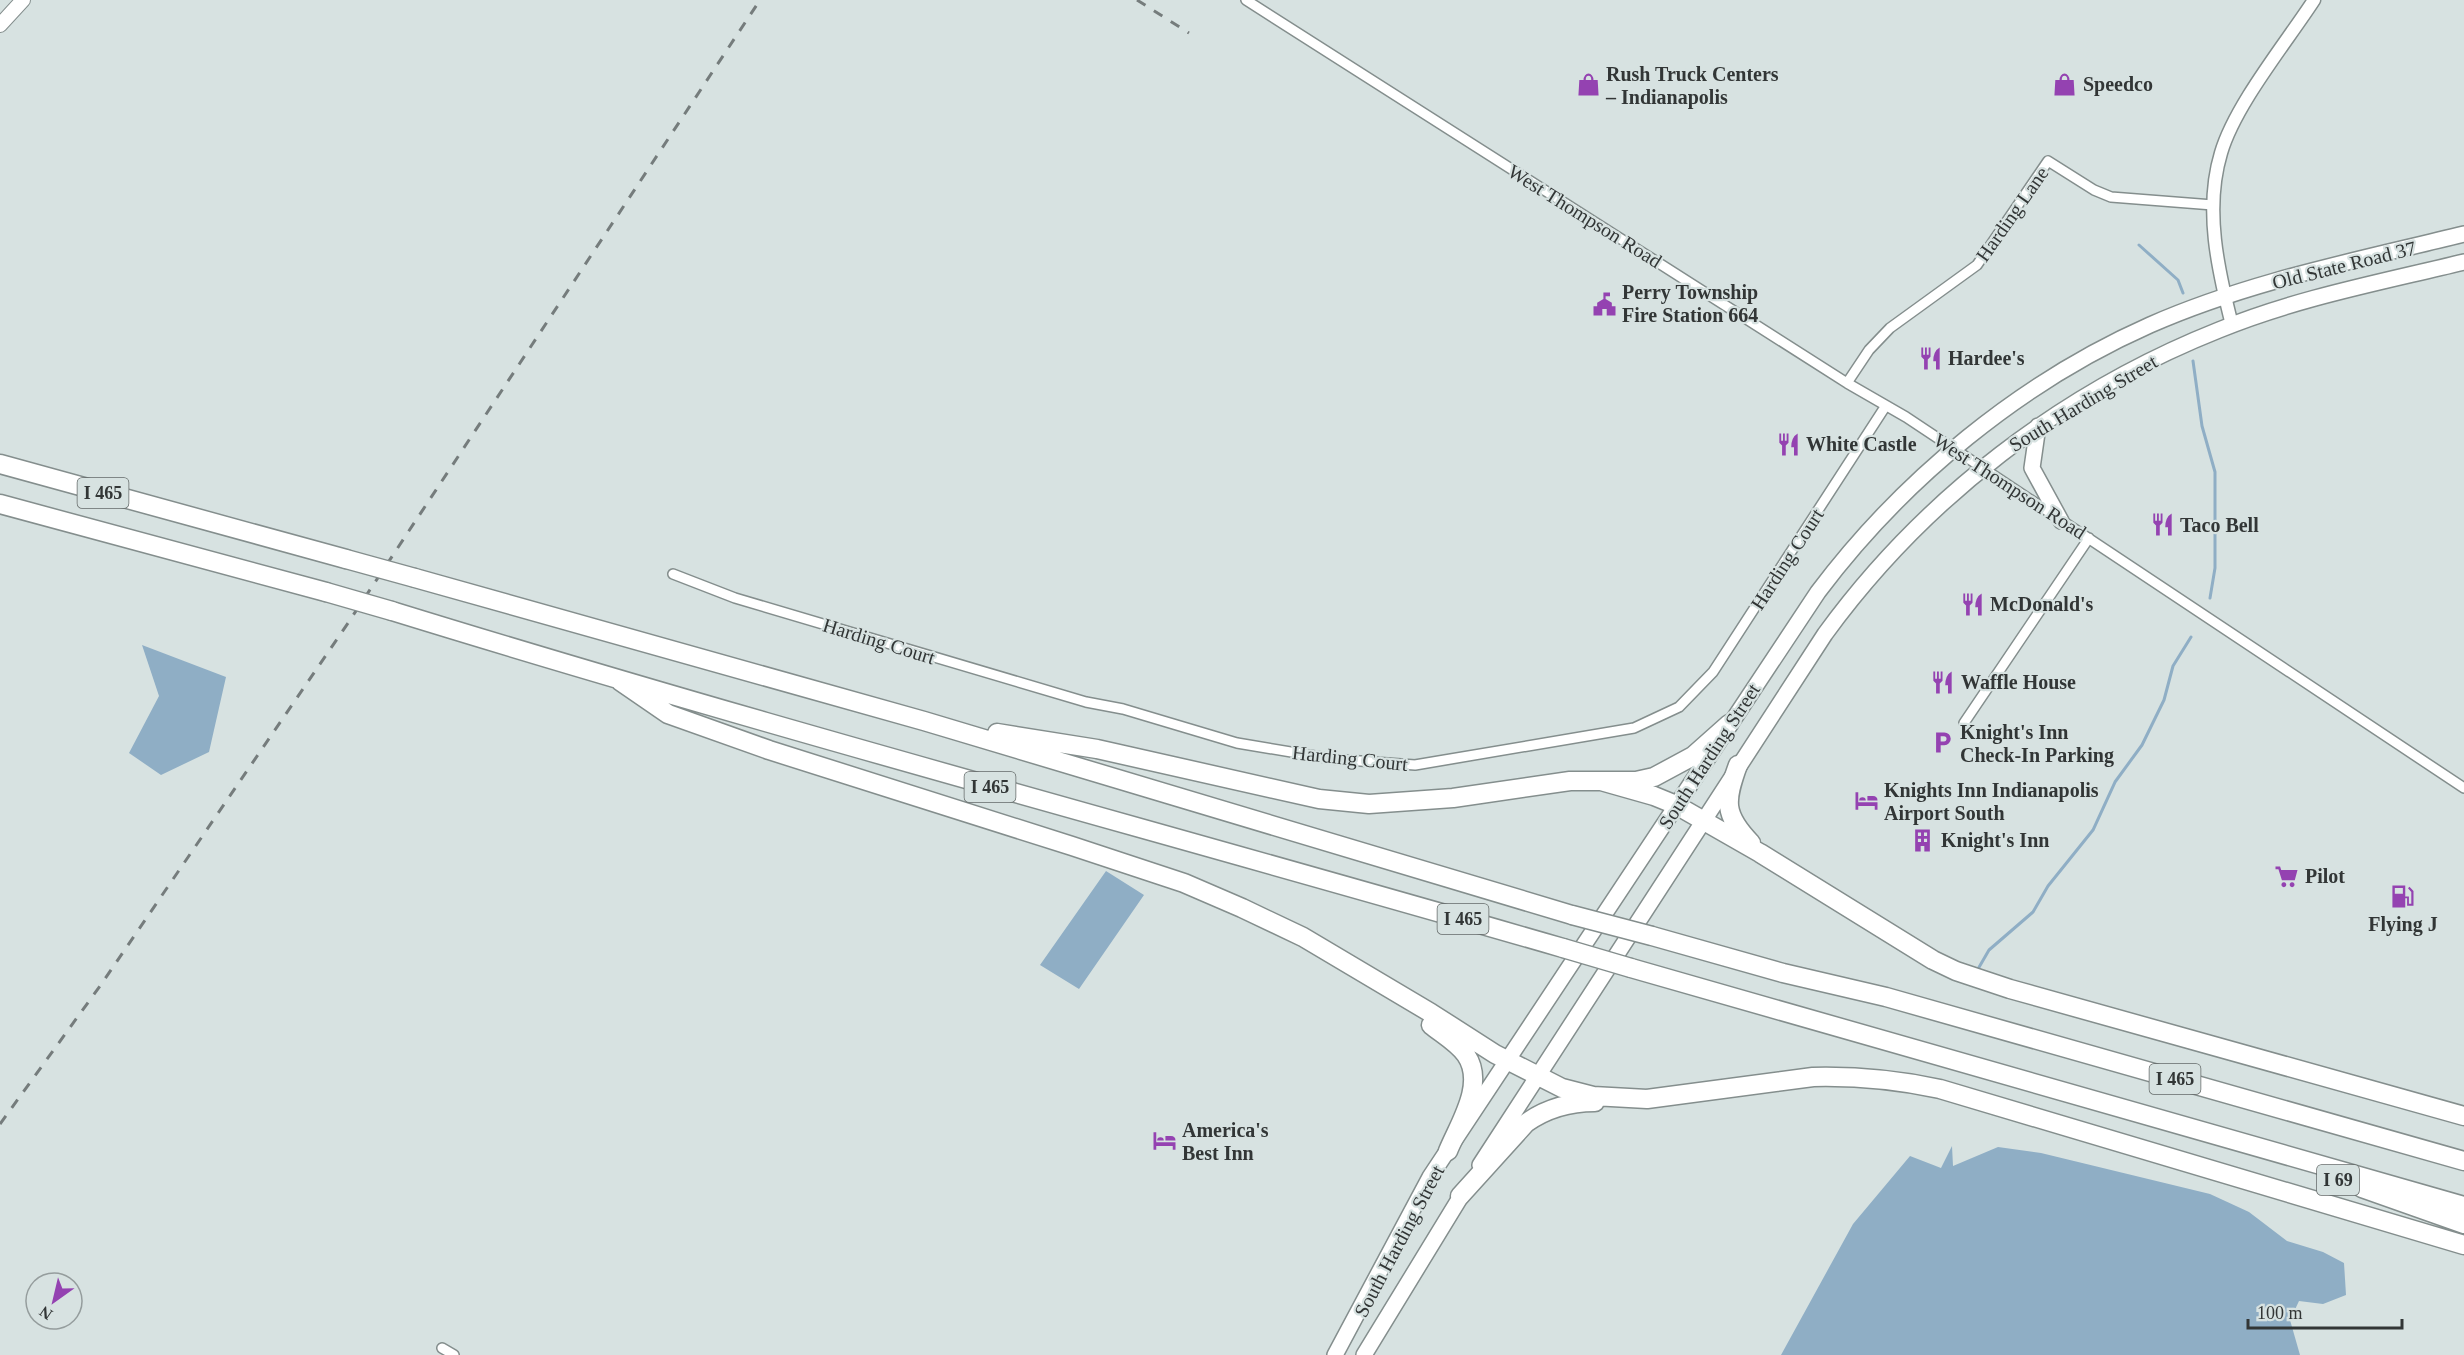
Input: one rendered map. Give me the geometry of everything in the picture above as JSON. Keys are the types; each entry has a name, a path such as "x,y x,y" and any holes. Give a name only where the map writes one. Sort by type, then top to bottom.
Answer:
{"highway":[{"name":"I 465","path":"0,464 924,721 1572,915 1783,973 1886,996 2464,1161"},
{"name":"I 465","path":"0,504 393,611 620,681 2067,1090 2213,1135 2464,1206"},
{"path":"620,681 668,714 690,722 769,750 940,802 1184,883 1303,937 1509,1061 1538,1076 1578,1092 1620,1098"},
{"path":"924,721 1097,749 1319,799 1369,804 1453,798 1570,781 1635,781 1672,770 1693,756 1729,724"},
{"path":"1738,765 1729,790 1728,811 1741,832 1760,853"},
{"path":"1600,781 1654,796 1676,805 1760,853 1933,960 1965,974 2010,990 2464,1116"},
{"path":"1357,971 1466,1054 1472,1068 1473,1088 1448,1151"},
{"path":"1460,1196 1517,1131 1538,1115 1568,1103 1665,1097 1754,1082 1838,1076 1913,1083 1940,1089 2464,1245"},
{"name":"I 69","path":"2213,1135 2464,1224"}],"main road":[{"path":"0,25 23,0"},
{"name":"Old State Road 37","path":"2225,297 2297,275 2464,234"},
{"name":"Old State Road 37","path":"2232,325 2298,304 2464,262"},
{"name":"South Harding Street","path":"1335,1355 1376,1283 1410,1211 1448,1151 1729,724 1845,557 1882,515 1953,450 2032,390 2112,342 2153,323 2225,297"},
{"name":"South Harding Street","path":"1364,1355 1460,1196 1793,680 1851,599 1919,525 1981,468 2038,426 2167,352 2232,325"},
{"path":"2038,426 2032,468 2061,521"}],"street":[{"name":"West Thompson Road","path":"1246,0 1886,407 1906,417 2464,788"},
{"path":"2232,325 2214,232 2213,205 2217,166 2234,122 2314,0"},
{"name":"Harding Lane","path":"1847,382 1869,350 1890,328 1977,265 2048,161 2094,190 2111,197 2213,205"},
{"name":"Harding Court","path":"673,574 735,598 1086,702 1123,709 1237,743 1333,759 1415,765 1634,728 1678,707 1713,672 1886,407"},
{"path":"1964,723 2089,538"},
{"path":"442,1348 454,1355"}],"water":[{"path":"142,645 226,677 209,752 161,775 129,753 159,696"},
{"path":"1106,871 1144,895 1079,989 1040,965"},
{"path":"1952,1146 1953,1166 1998,1147 2041,1153 2210,1194 2249,1212 2287,1241 2323,1252 2344,1263 2346,1295 2323,1304 2299,1301 2290,1320 2300,1355 1781,1355 1853,1224 1910,1156 1941,1168"}],"waterway":[{"path":"2139,245 2178,280 2183,293"},
{"path":"2193,361 2202,426 2215,472 2215,568 2210,598"},
{"path":"1978,969 1989,950 2033,912 2048,886 2093,830 2115,782 2142,745 2164,700 2173,666 2191,637"}],"railway":[{"path":"0,1124 100,986 348,623 760,0"},
{"path":"1137,0 1189,33"}],"place":[{"name":"Speedco","path":"2065,84"},
{"name":"Rush Truck Centers – Indianapolis","path":"1588,85"},
{"name":"Perry Township Fire Station 664","path":"1604,304"},
{"name":"Hardee's","path":"1930,358"},
{"name":"White Castle","path":"1788,444"},
{"name":"Taco Bell","path":"2162,525"},
{"name":"McDonald's","path":"1972,604"},
{"name":"Waffle House","path":"1943,682"},
{"name":"Knight's Inn Check-In Parking","path":"1942,743"},
{"name":"Knights Inn Indianapolis Airport South","path":"1866,801"},
{"name":"Knight's Inn","path":"1923,840"},
{"name":"Pilot","path":"2287,876"},
{"name":"Flying J","path":"2403,896"},
{"name":"America's Best Inn","path":"1164,1141"}]}
